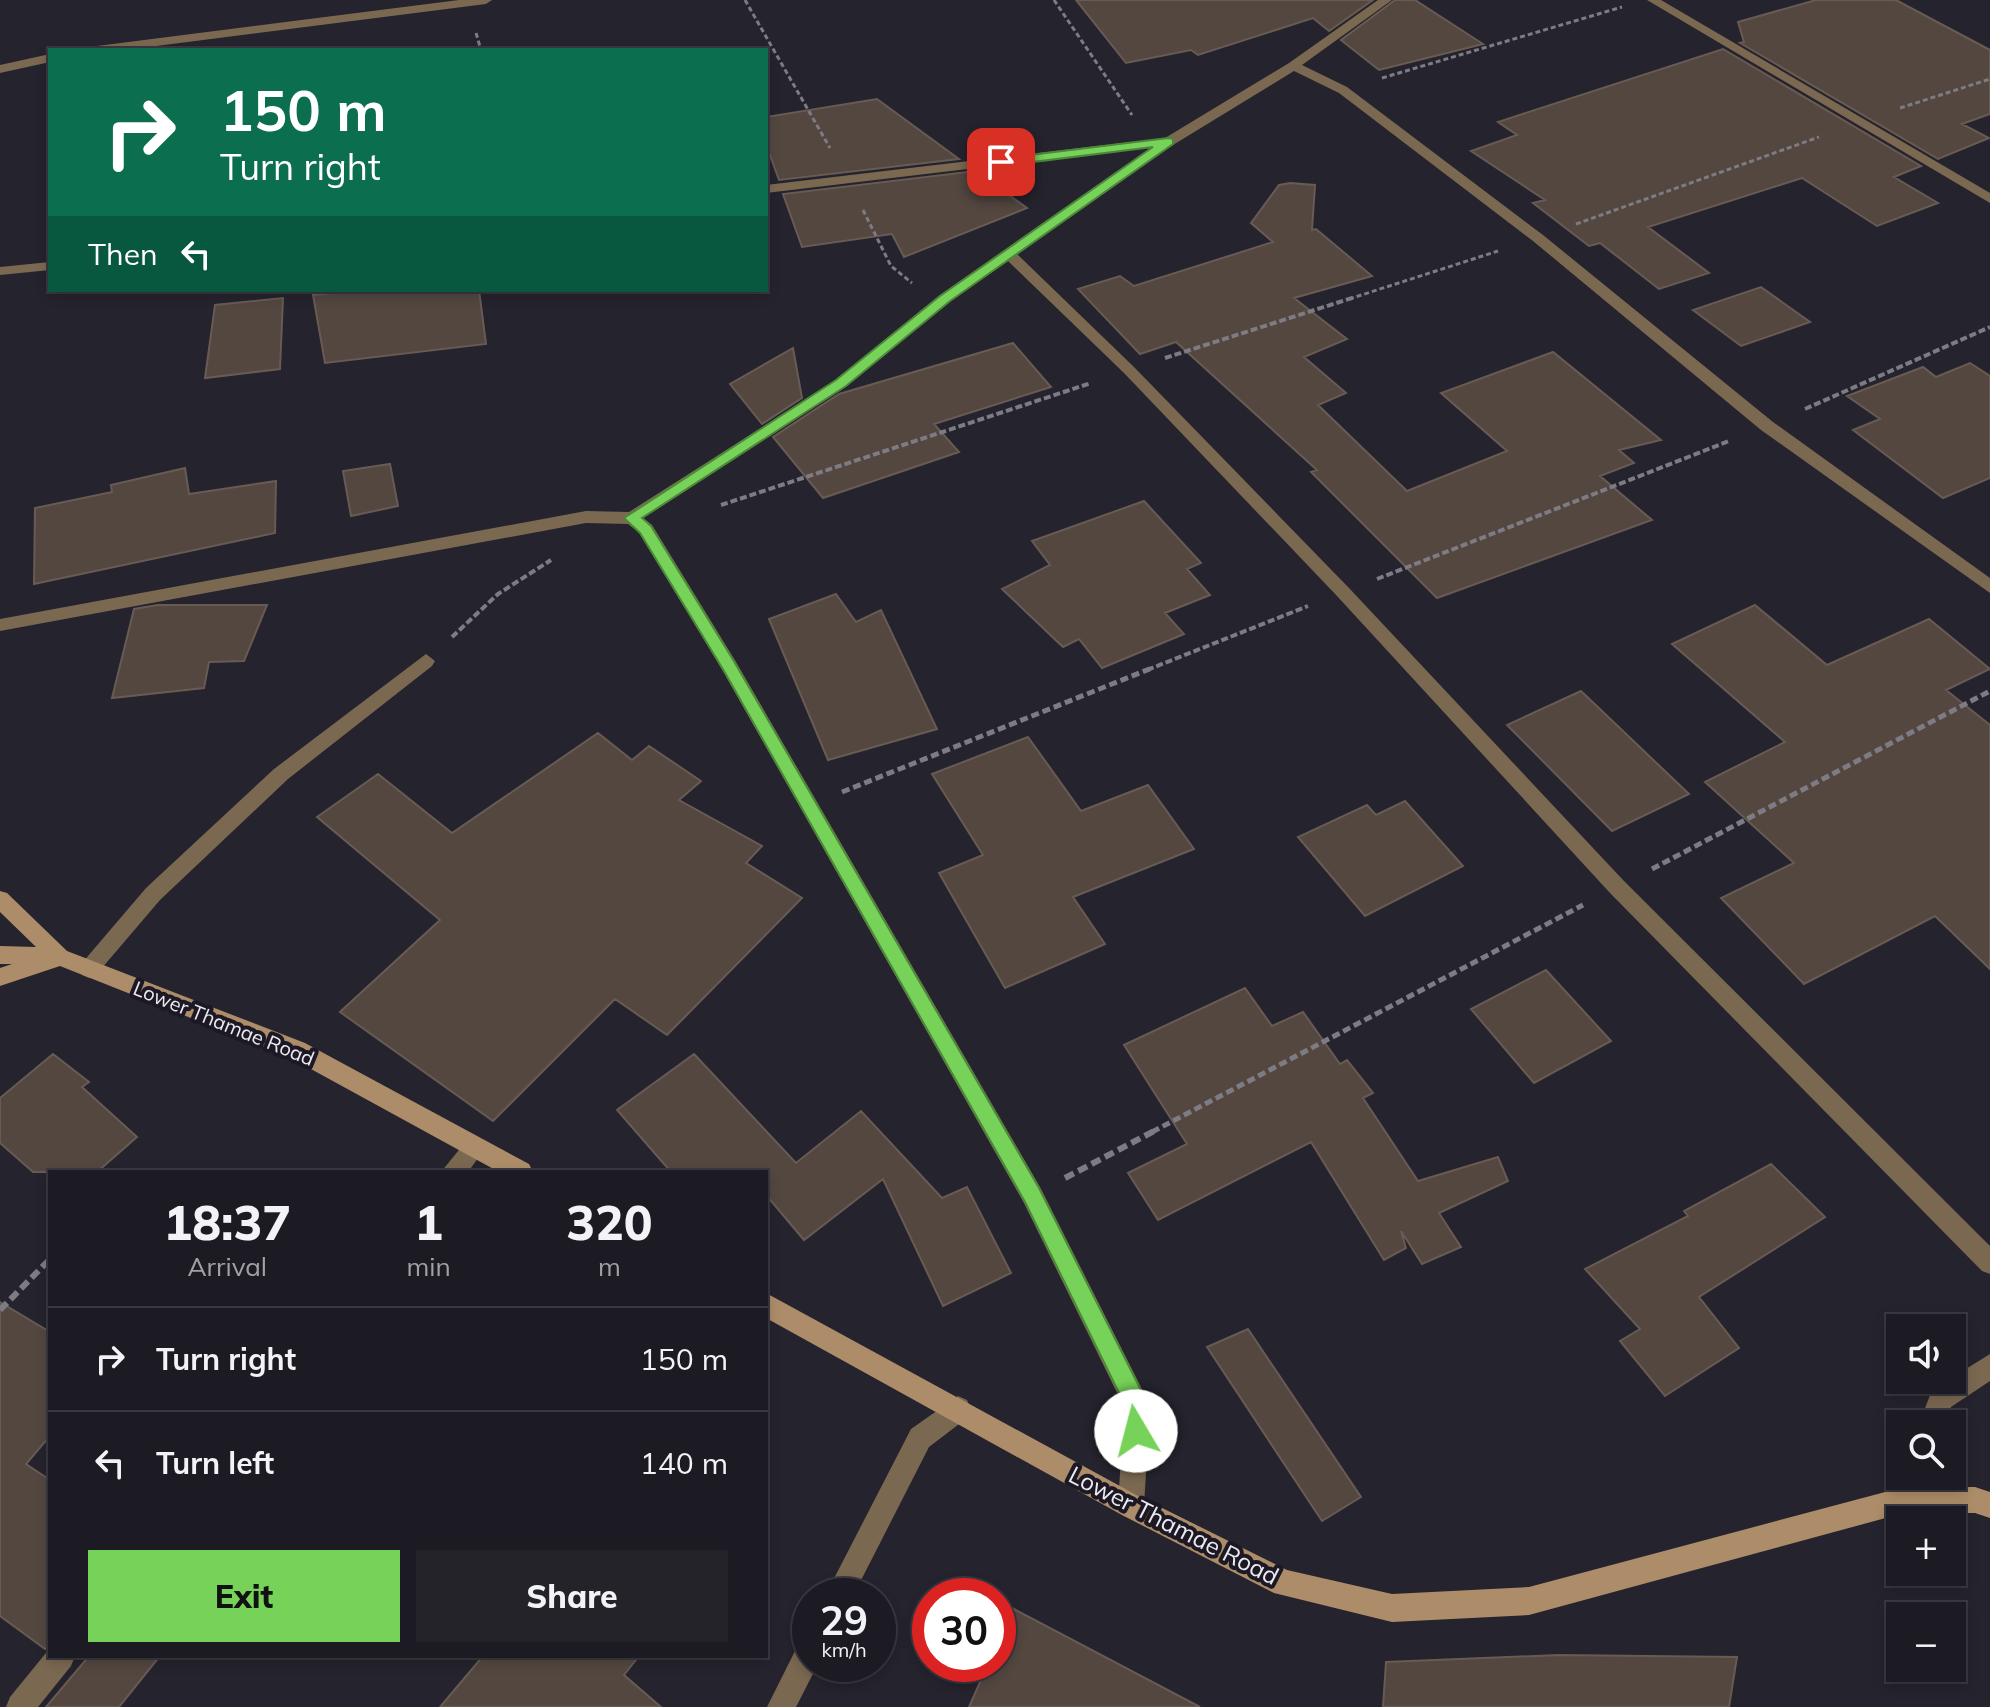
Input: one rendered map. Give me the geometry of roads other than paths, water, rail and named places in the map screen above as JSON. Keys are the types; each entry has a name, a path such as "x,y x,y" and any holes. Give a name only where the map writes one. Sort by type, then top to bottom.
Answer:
{"street":[{"path":"113,48 486,0"},
{"path":"0,625 586,517 632,518 841,383 945,298 1010,255 1161,143 1293,66 1386,0"},
{"path":"1653,0 1990,199"},
{"path":"0,69 48,58"},
{"path":"1293,66 1343,90 1538,238 1767,426 1990,587"},
{"path":"768,189 1161,143"},
{"path":"1010,255 1129,370 1343,592 1617,887 1990,1263"},
{"path":"0,271 48,266"},
{"path":"632,518 646,529 676,579 1032,1195 1137,1406 1131,1506"},
{"path":"89,969 153,894 281,774 426,661"},
{"path":"0,899 60,957 0,977"},
{"name":"Lower Thamae Road","path":"0,955 60,957 297,1050 517,1170"},
{"path":"455,1170 475,1147"},
{"name":"Lower Thamae Road","path":"768,1306 1131,1506 1284,1583 1392,1608 1529,1601 1791,1528 1902,1490"},
{"path":"1937,1410 1941,1399 1990,1366"},
{"path":"848,1578 920,1438 958,1409"},
{"name":"Lower Thamae Road","path":"1919,1490 1990,1505"},
{"path":"20,1707 59,1658"},
{"path":"781,1707 794,1682"}]}
